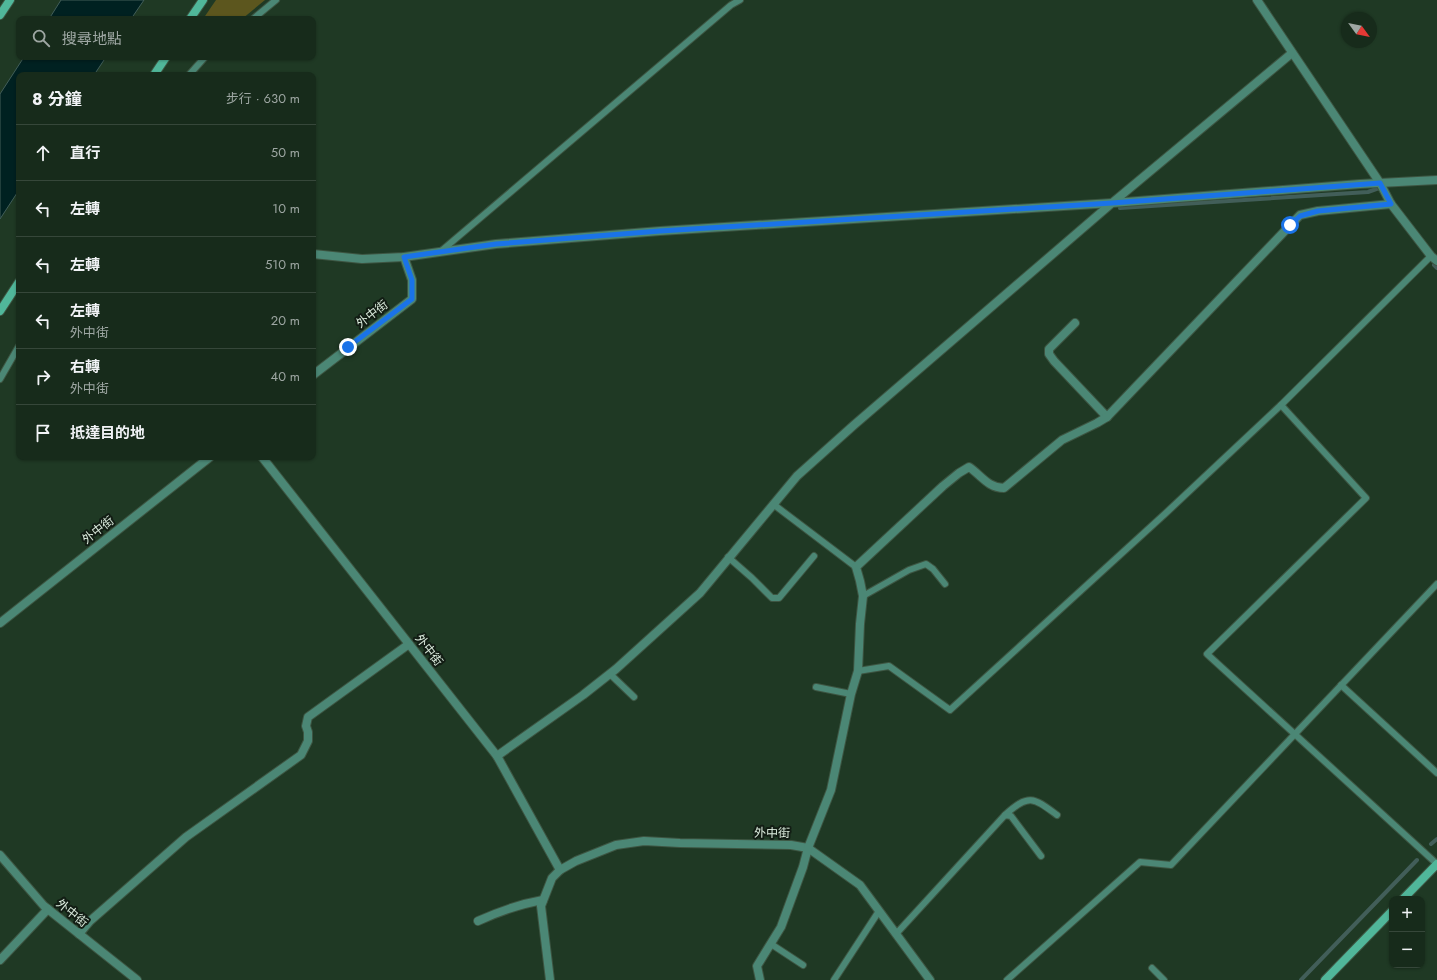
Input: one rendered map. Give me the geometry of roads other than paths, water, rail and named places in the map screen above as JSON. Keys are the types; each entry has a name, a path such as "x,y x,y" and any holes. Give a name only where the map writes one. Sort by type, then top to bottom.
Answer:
{"main road":[{"path":"0,15 10,0"},
{"path":"192,16 203,0"},
{"path":"156,72 164,60"},
{"path":"0,311 16,287"},
{"path":"1406,896 1437,864"},
{"path":"1325,980 1389,914"}],"street":[{"path":"1257,0 1380,183 1391,204 1434,259"},
{"path":"497,756 610,674 700,593 728,557 797,476 854,424 1112,203 1292,53"},
{"path":"316,254 362,259 404,257 496,244 660,231 1112,203 1437,180"},
{"path":"760,980 757,966 781,927 803,867 808,848 831,790 851,694 858,671 863,596 856,568 943,486 964,470 969,467 977,472 989,484 997,488 1004,488 1062,440 1106,417 1300,216 1318,211 1391,204"},
{"name":"外中街","path":"316,373 412,299 412,280 404,257"},
{"path":"1075,323 1049,349 1049,354 1106,417"},
{"name":"外中街","path":"0,623 206,460"},
{"name":"外中街","path":"264,460 497,756 560,870"},
{"path":"79,934 90,921 186,837 301,755 308,742 308,732 306,726 308,717 409,644"},
{"name":"外中街","path":"550,980 541,906 552,878 560,870 576,861 616,845 644,841 680,843 791,844 808,848 860,885 930,980"},
{"name":"外中街","path":"0,855 48,909 137,980"},
{"path":"478,921 522,903 543,900"},
{"path":"0,960 48,909"}],"lane":[{"path":"257,16 276,0"},
{"path":"440,252 731,5 740,0"},
{"path":"192,72 202,60"},
{"path":"858,671 889,666 950,710 1167,512 1434,259"},
{"path":"0,380 16,351"},
{"path":"1281,405 1366,498 1207,654 1437,864"},
{"path":"773,504 856,568"},
{"path":"728,557 772,598 779,598 814,556"},
{"path":"863,596 909,570 926,564 933,569 945,584"},
{"path":"1007,980 1140,862 1170,865 1437,584"},
{"path":"610,674 634,697"},
{"path":"1341,685 1437,773"},
{"path":"816,687 851,694"},
{"path":"896,934 1015,806 1029,799 1039,802 1057,815"},
{"path":"1005,815 1011,816 1041,856"},
{"path":"834,980 879,912"},
{"path":"771,944 803,965"},
{"path":"1152,968 1164,980"}],"water":[{"path":"61,0 144,0 133,16 51,16"},
{"path":"22,60 104,60 96,72 16,72 16,195 0,219 0,94"}],"waterway":[{"path":"1120,208 1368,192 1379,188 1381,191"},
{"path":"1434,265 1437,268"},
{"path":"1431,844 1437,839"},
{"path":"1301,980 1417,860"}]}
